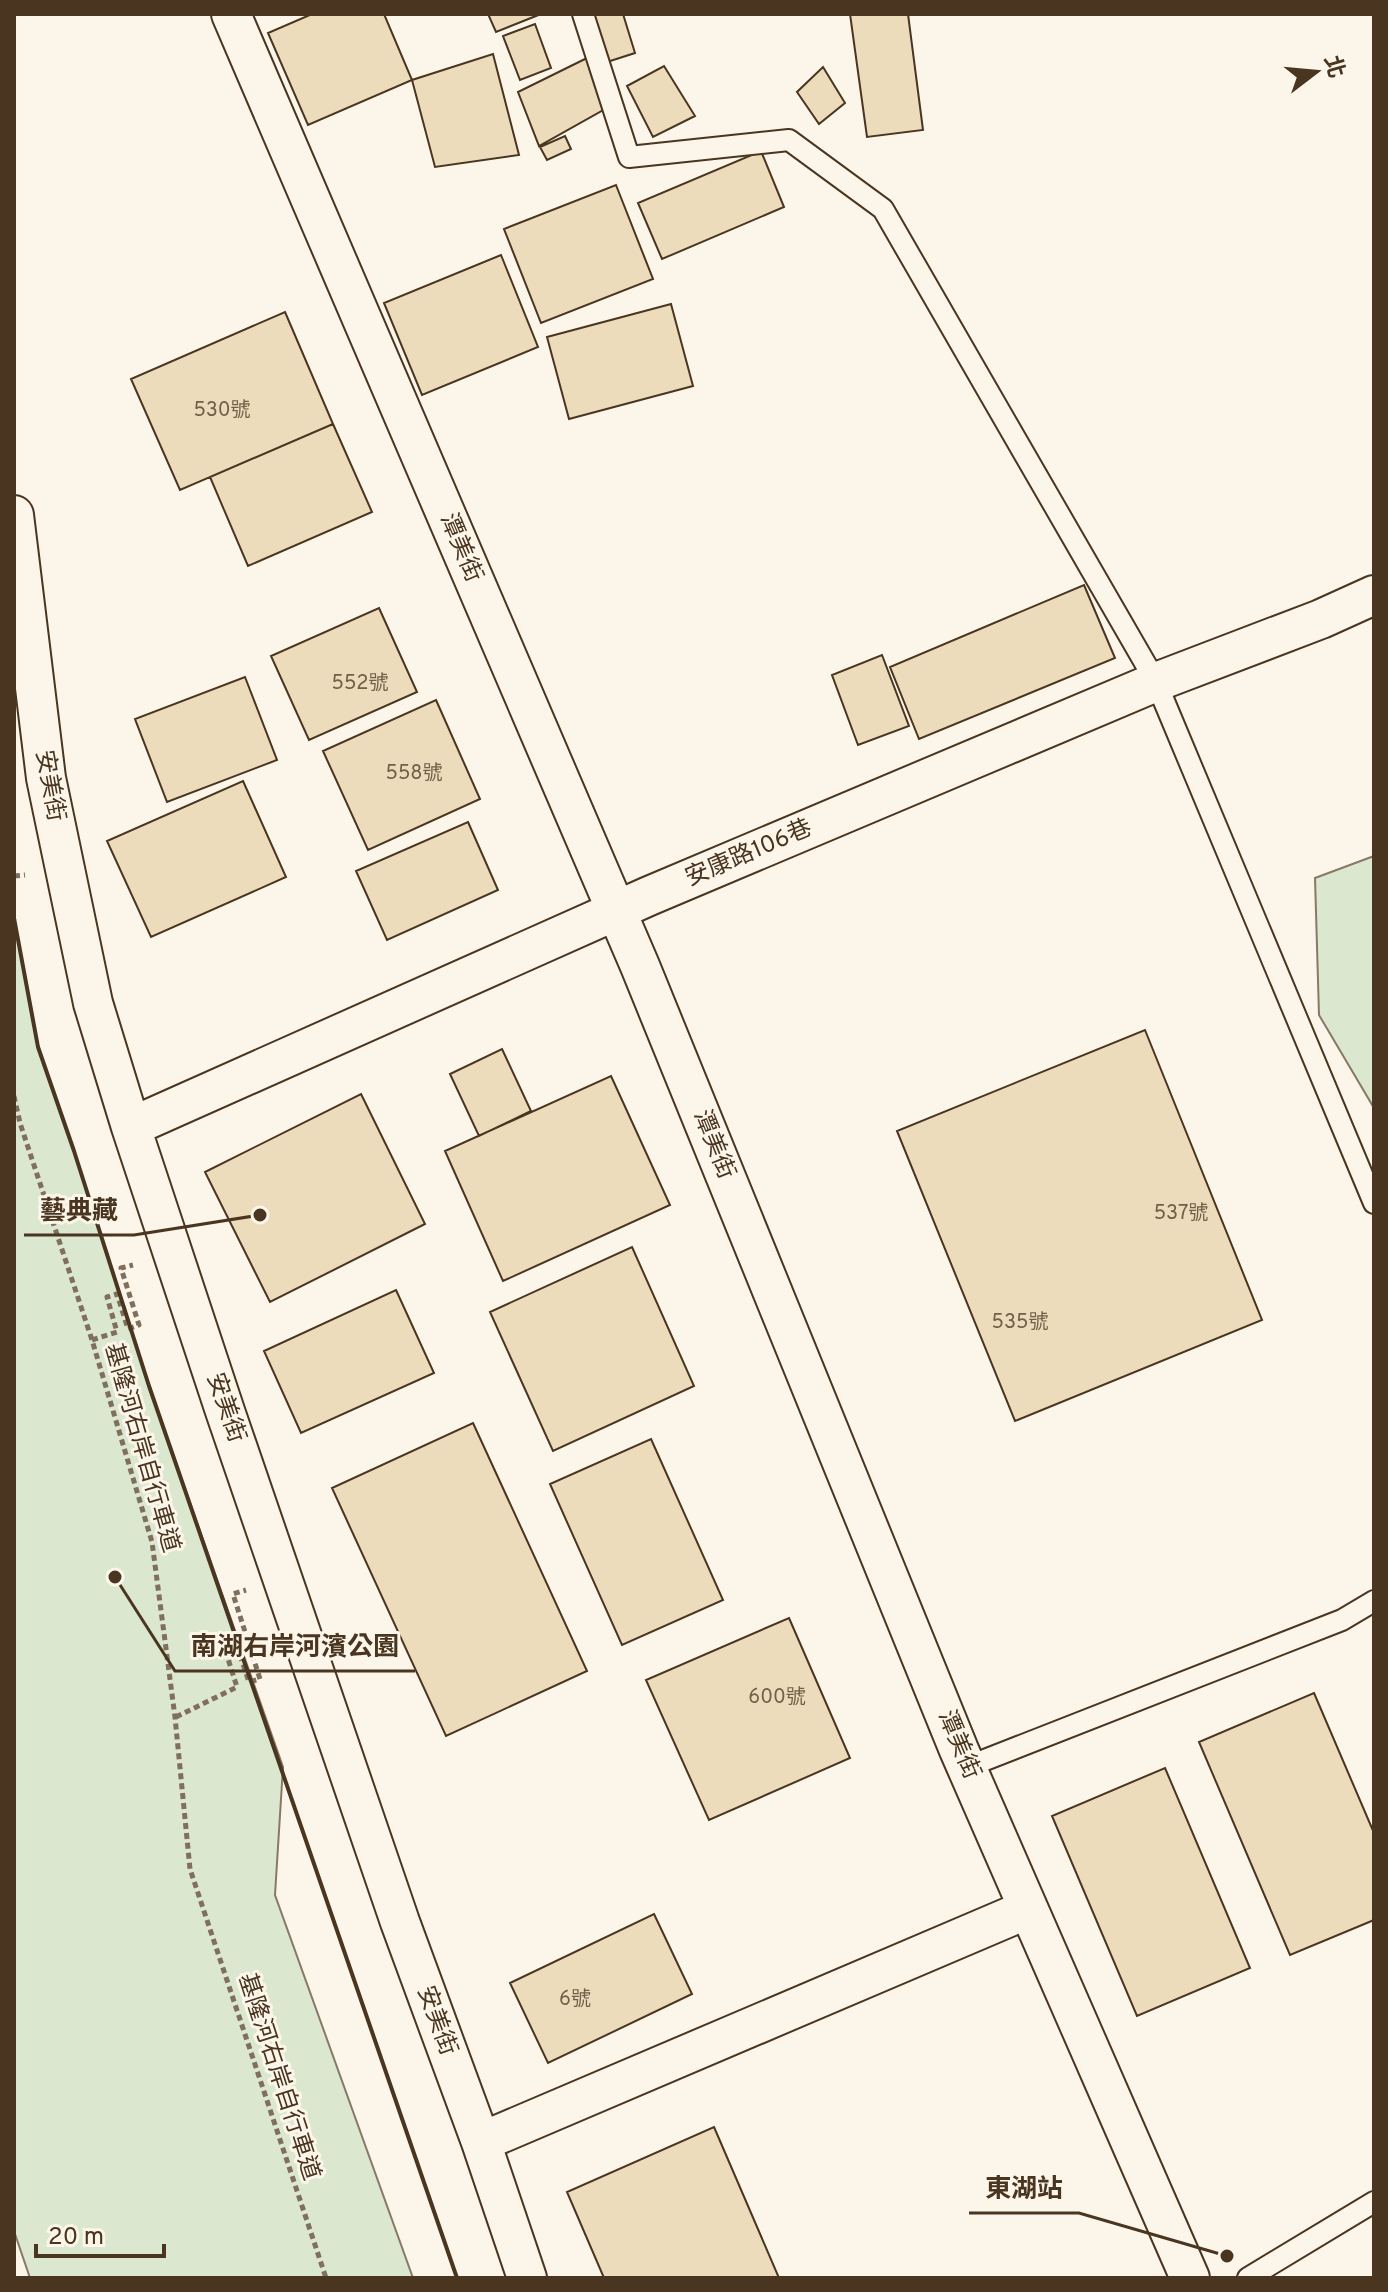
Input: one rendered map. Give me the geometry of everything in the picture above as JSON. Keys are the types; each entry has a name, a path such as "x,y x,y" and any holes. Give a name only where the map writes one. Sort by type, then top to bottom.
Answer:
{"street":[{"name":"潭美街","path":"231,14 615,911 967,1767 1190,2278"},
{"name":"安美街","path":"14,515 46,778 93,1003 131,1127 400,1922 527,2278"},
{"name":"安康路106巷","path":"131,1127 615,911 1156,682 1321,619 1374,595"},
{"path":"481,2142 1028,1909"}],"lane":[{"path":"583,14 629,157 789,140 883,209 1156,682 1374,1203"},
{"path":"967,1767 1342,1620 1374,1601"},
{"path":"1248,2278 1374,2202"}],"path":[{"name":"基隆河右岸自行車道","path":"14,1096 152,1542 175,1717 190,1869 326,2278"},
{"path":"92,1340 117,1332 107,1297 117,1294 128,1329 139,1325 121,1268 134,1265"},
{"path":"175,1717 237,1687 228,1659 240,1655 249,1682 260,1679 233,1594 247,1590"}],"green space":[{"path":"1374,856 1374,1108 1319,1015 1315,878"},
{"path":"14,918 38,1047 149,1386 283,1767 275,1895 413,2278 30,2278 14,2231"}],"building":[{"path":"312,14 384,14 412,80 308,125 268,33"},
{"path":"488,14 541,14 496,32"},
{"path":"589,14 623,14 635,53 604,63"},
{"path":"850,14 908,14 923,130 867,137"},
{"path":"535,24 551,68 520,80 503,36"},
{"path":"493,54 519,155 435,167 412,80"},
{"path":"587,58 605,109 539,146 518,92"},
{"path":"664,66 695,116 653,137 627,86"},
{"path":"823,67 845,103 819,124 797,92"},
{"path":"565,136 571,149 547,160 540,147"},
{"path":"761,151 784,207 662,259 638,203"},
{"path":"616,185 653,279 541,323 504,229"},
{"path":"501,255 538,347 422,395 384,303"},
{"path":"671,304 693,386 569,419 547,337"},
{"path":"285,312 333,424 180,490 131,379"},
{"path":"333,424 372,512 248,566 210,477"},
{"path":"1084,585 1115,658 919,739 890,667"},
{"path":"379,608 417,692 309,740 271,656"},
{"path":"882,655 909,726 858,745 832,675"},
{"path":"245,677 277,760 167,802 135,719"},
{"path":"436,700 480,799 368,850 323,751"},
{"path":"243,781 286,877 151,937 107,841"},
{"path":"468,822 498,890 387,940 356,871"},
{"path":"1145,1030 1262,1320 1015,1421 897,1131"},
{"path":"502,1049 531,1111 479,1136 450,1074"},
{"path":"611,1076 670,1205 503,1281 445,1151"},
{"path":"361,1094 425,1224 270,1302 205,1172"},
{"path":"632,1247 694,1386 553,1451 490,1312"},
{"path":"396,1290 434,1373 301,1433 264,1351"},
{"path":"473,1423 587,1671 446,1736 332,1488"},
{"path":"651,1439 723,1600 622,1645 550,1484"},
{"path":"789,1618 850,1758 709,1820 646,1680"},
{"path":"1314,1693 1374,1833 1374,1920 1290,1955 1199,1742"},
{"path":"1165,1768 1250,1968 1137,2016 1052,1816"},
{"path":"654,1914 692,1994 548,2063 510,1983"},
{"path":"714,2127 779,2278 604,2278 567,2192"}],"wall":[{"path":"14,918 38,1047 149,1386 457,2278"}],"place":[{"name":"藝典藏","path":"260,1215"},
{"name":"南湖右岸河濱公園","path":"115,1577"},
{"name":"東湖站","path":"1227,2256"}]}
